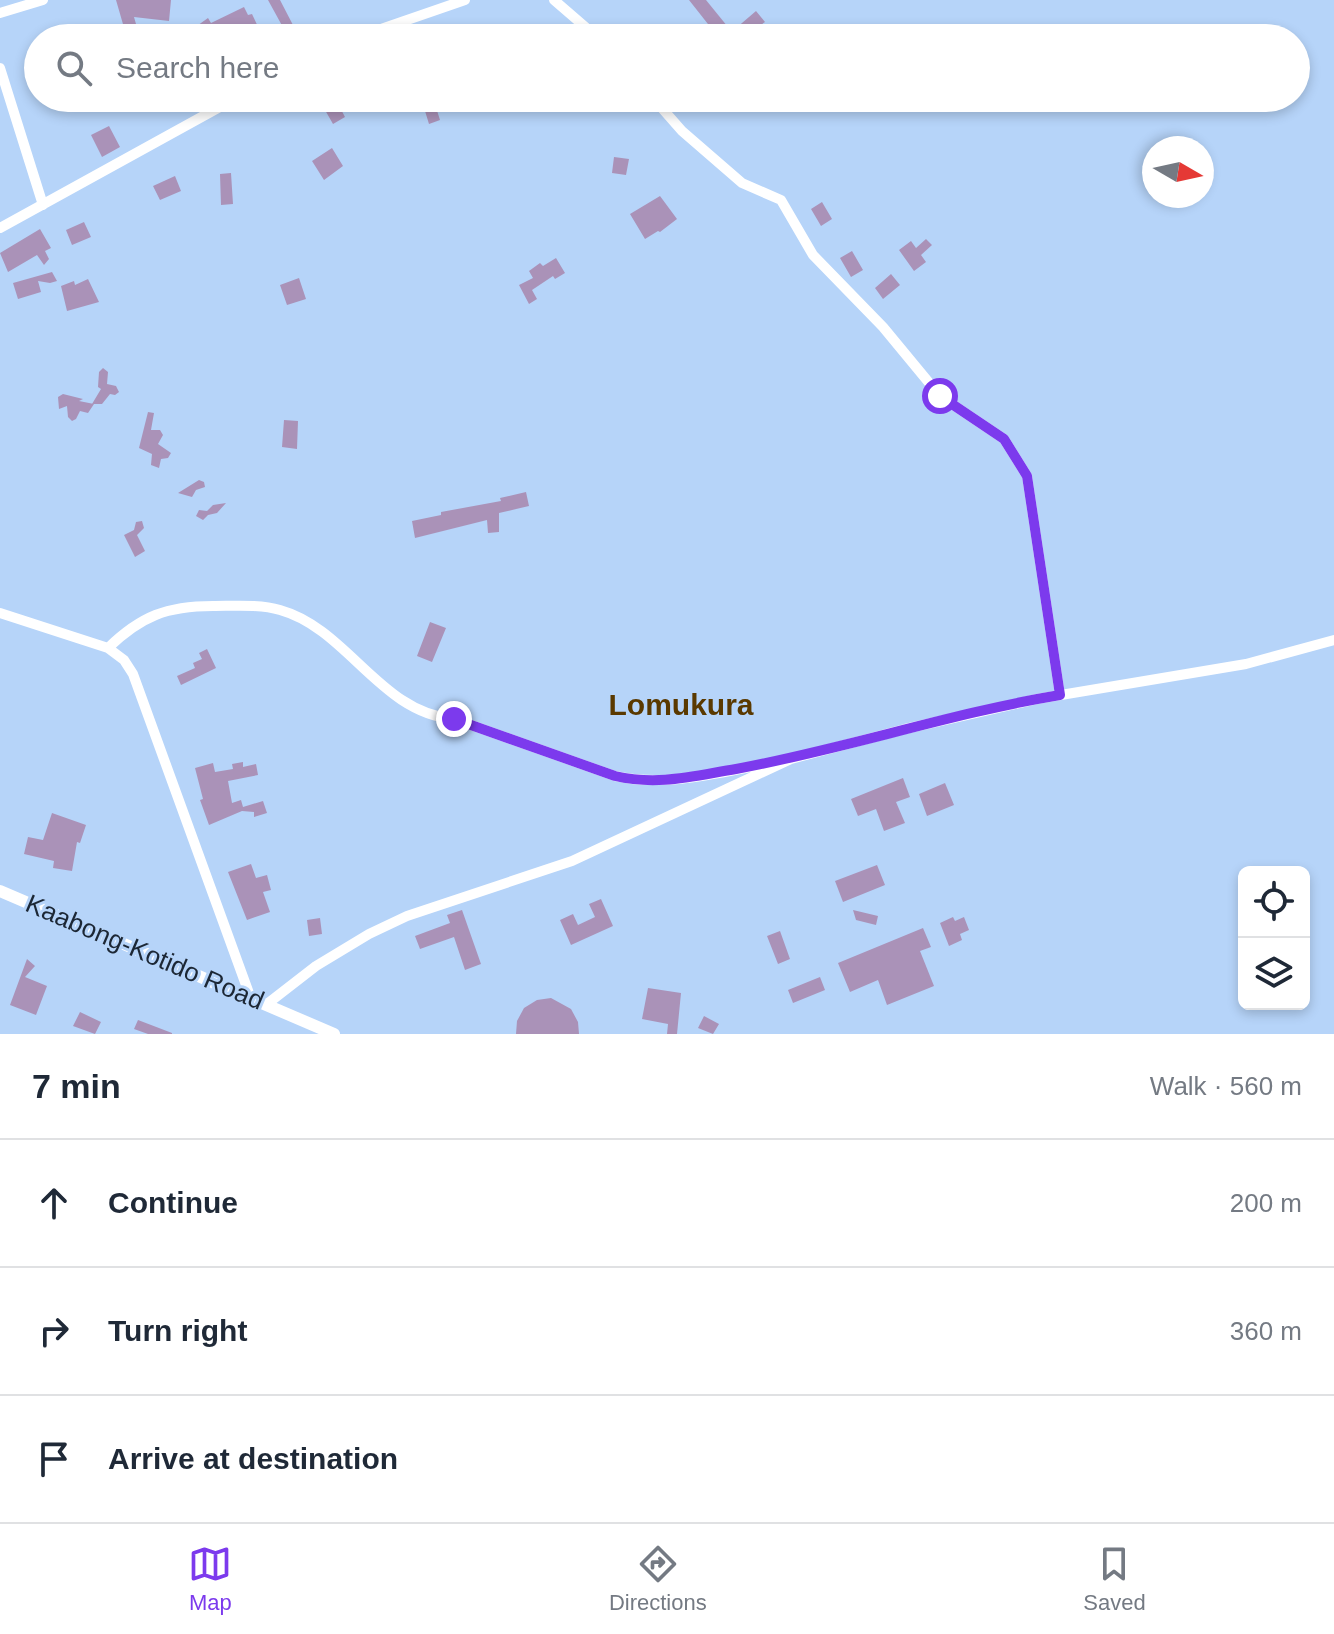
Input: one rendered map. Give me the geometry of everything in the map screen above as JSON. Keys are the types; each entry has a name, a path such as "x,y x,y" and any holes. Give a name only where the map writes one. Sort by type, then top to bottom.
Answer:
{"street":[{"path":"0,13 43,0"},
{"path":"396,24 465,0"},
{"path":"554,0 582,24"},
{"path":"0,68 43,205"},
{"path":"0,228 211,112"},
{"path":"665,112 682,131 742,183 781,200 813,255 883,327 940,396 1004,439 1027,476 1060,695"},
{"path":"108,648 129,627 160,612 199,606 280,610 311,624 411,708 434,718 454,719 615,776 641,782 667,781 791,759 905,729 1060,695 1246,664 1334,640"},
{"path":"0,613 108,648 124,660 133,674 250,996"},
{"path":"267,1004 316,966 369,934 407,916 572,861 791,759"},
{"name":"Kaabong-Kotido Road","path":"0,891 334,1034"}],"building":[{"path":"116,0 171,0 169,21 134,17 136,24 123,24"},
{"path":"268,0 280,0 292,24 281,24"},
{"path":"689,0 706,0 726,24 708,24"},
{"path":"244,7 257,24 200,24 208,18 211,23"},
{"path":"756,11 765,22 762,24 741,24"},
{"path":"326,112 342,112 345,117 333,124"},
{"path":"425,112 437,112 440,120 429,124"},
{"path":"109,126 120,147 102,157 91,135"},
{"path":"332,148 343,166 324,180 312,161"},
{"path":"614,157 629,159 626,175 612,173"},
{"path":"231,173 233,204 221,205 220,174"},
{"path":"175,176 181,191 160,200 153,186"},
{"path":"660,196 677,219 645,239 630,214"},
{"path":"822,202 832,219 821,226 811,209"},
{"path":"84,222 91,237 72,245 66,230"},
{"path":"40,229 51,248 45,251 49,259 44,265 37,255 8,272 0,253"},
{"path":"926,239 932,245 921,255 926,262 914,271 899,250 911,241 916,248"},
{"path":"852,251 863,270 851,277 840,258"},
{"path":"556,258 565,273 555,279 553,276 532,290 537,299 529,304 519,285 533,278 529,271 540,263 543,266"},
{"path":"52,272 57,281 38,281 41,292 18,299 13,283"},
{"path":"891,274 900,285 883,299 875,288"},
{"path":"299,278 306,299 287,305 280,285"},
{"path":"88,279 99,302 67,311 61,286 74,281 75,285"},
{"path":"103,368 108,372 107,384 116,386 119,392 110,394 102,404 92,404 101,389 98,387 99,372"},
{"path":"63,394 94,404 88,413 80,411 72,421 68,417 67,406 59,409 58,397"},
{"path":"148,412 154,413 151,430 160,430 163,435 158,444 171,453 168,458 161,459 159,468 151,465 152,454 139,448"},
{"path":"284,420 298,421 297,449 282,447"},
{"path":"199,480 204,482 205,487 196,490 192,497 178,493"},
{"path":"526,492 529,506 499,513 499,532 488,533 487,520 415,538 412,521 441,515 441,512 501,501 500,498"},
{"path":"226,503 217,513 203,520 196,516 199,510 207,511 213,505"},
{"path":"142,521 144,528 137,535 145,551 135,557 124,535 134,530 136,522"},
{"path":"430,622 446,628 432,662 417,656"},
{"path":"207,649 216,668 181,685 177,676 195,668 193,663 202,659 199,653"},
{"path":"243,762 243,767 256,764 258,775 228,781 232,803 241,800 243,807 263,801 267,813 254,817 254,812 242,811 209,825 200,800 203,799 195,768 213,763 215,772 233,769 232,764"},
{"path":"903,778 910,797 896,802 905,823 884,831 876,809 858,816 851,799"},
{"path":"945,783 954,805 927,816 919,794"},
{"path":"52,813 86,825 80,843 77,842 72,871 53,868 54,861 24,854 28,837 43,840"},
{"path":"251,864 256,878 267,875 271,890 263,892 270,912 247,920 228,872"},
{"path":"877,865 885,885 843,902 835,881"},
{"path":"601,899 613,926 571,945 560,920 573,914 578,925 595,917 589,904"},
{"path":"462,910 481,964 465,970 454,937 420,949 415,936 450,923 447,915"},
{"path":"853,910 878,916 876,925 856,920"},
{"path":"953,917 955,921 964,917 969,930 960,934 962,940 949,946 940,923"},
{"path":"320,918 322,934 309,936 307,920"},
{"path":"923,928 931,947 920,951 934,986 887,1005 878,980 850,992 838,963"},
{"path":"780,931 790,959 778,964 767,936"},
{"path":"27,959 35,966 25,977 47,986 36,1015 10,1005"},
{"path":"820,977 825,990 793,1003 788,990"},
{"path":"648,988 681,993 677,1034 667,1034 668,1024 642,1019"},
{"path":"551,998 571,1009 578,1022 579,1034 516,1034 517,1021 524,1008 537,1000"},
{"path":"80,1012 101,1022 95,1034 73,1026"},
{"path":"704,1016 719,1024 713,1034 698,1028"},
{"path":"138,1020 172,1034 148,1034 134,1029"}],"district":[{"name":"Lomukura","path":"681,705"}],"route":[{"path":"454,719 615,776 641,782 667,781 791,759 905,729 1060,695 1027,476 1004,439 940,396"}]}
